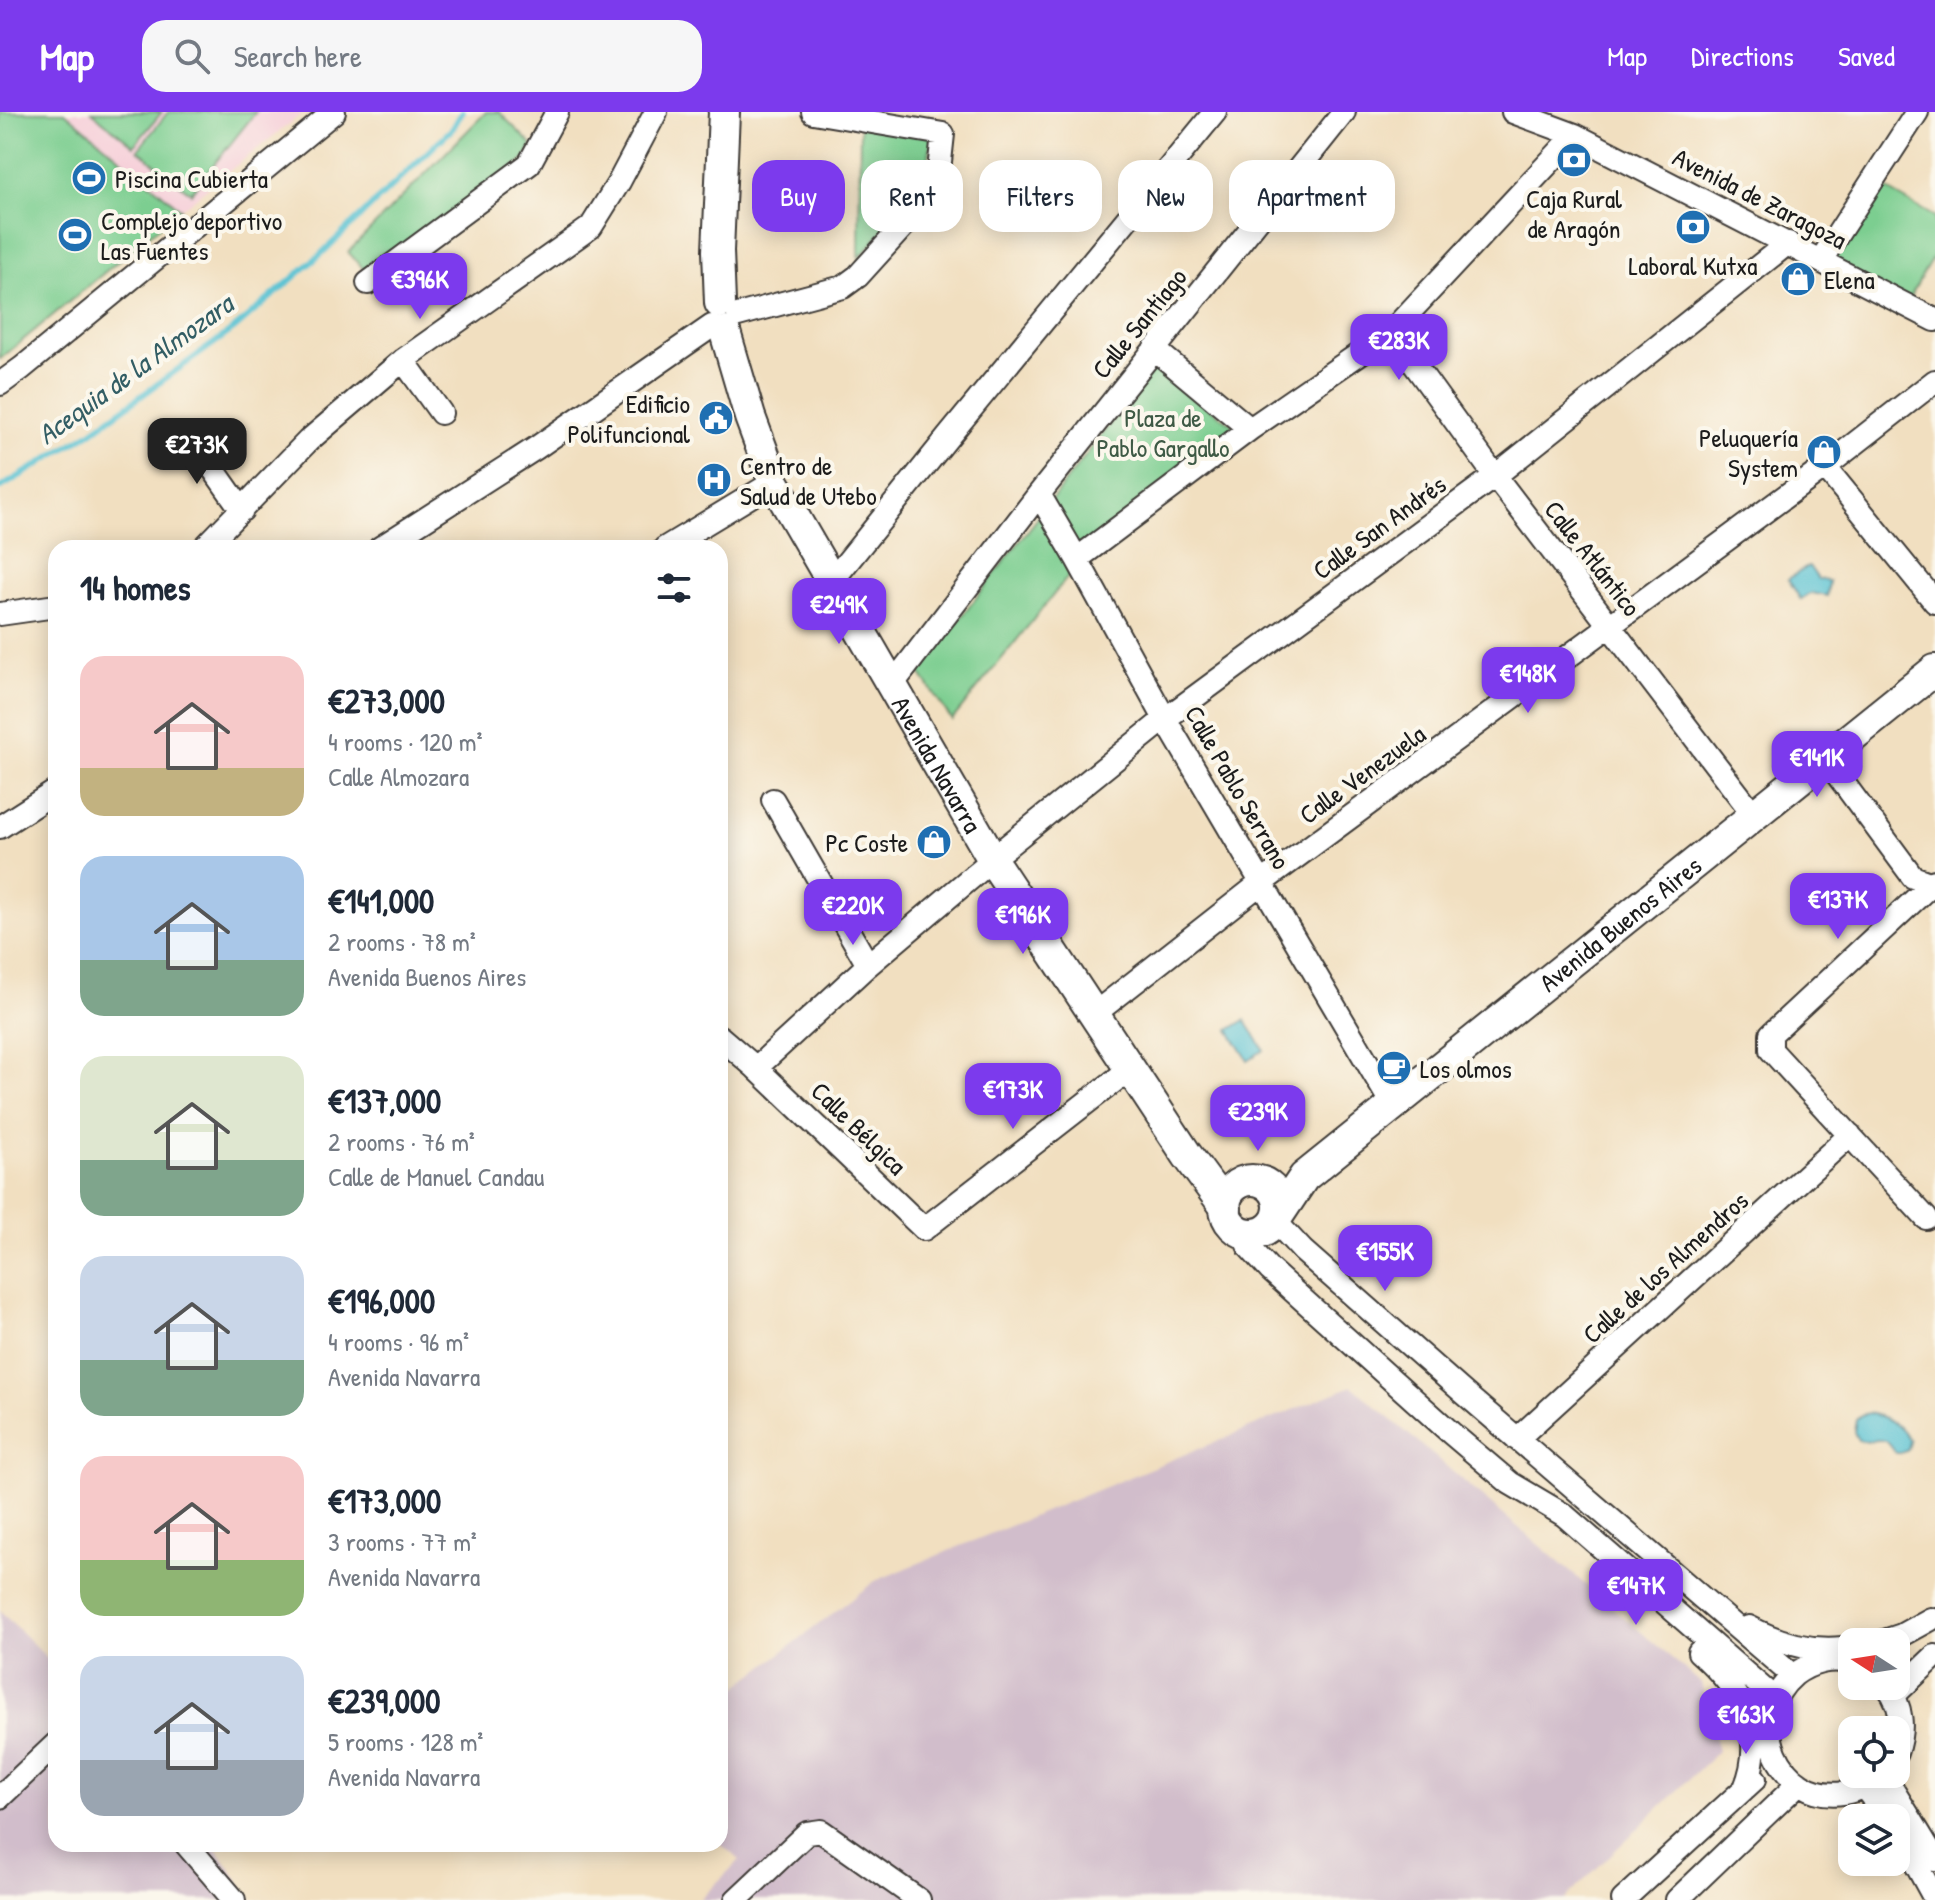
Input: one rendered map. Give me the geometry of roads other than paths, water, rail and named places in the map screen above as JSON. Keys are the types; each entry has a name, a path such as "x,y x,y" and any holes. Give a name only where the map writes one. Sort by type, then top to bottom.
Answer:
{"street":[{"path":"0,384 334,112"},
{"path":"368,283 529,164 557,112"},
{"path":"212,540 308,441 403,360 591,227 656,112"},
{"path":"392,540 536,448 724,319 843,287 858,276 937,189 943,134 813,112"},
{"path":"832,581 1215,112"},
{"name":"Calle Santiago","path":"892,685 1039,494 1344,112"},
{"name":"Avenida de Zaragoza","path":"1513,112 1575,135 1935,320"},
{"path":"1821,260 1917,112"},
{"name":"Avenida Navarra","path":"724,113 718,251 724,319 750,417 774,482 993,859 1249,1247 1260,1261 1510,1483"},
{"path":"1077,559 1250,429 1391,332 1575,135"},
{"name":"Calle San Andrés","path":"756,1068 868,965 1165,719 1495,476 1788,243"},
{"name":"Calle Atlántico","path":"1391,332 1495,476 1754,815"},
{"path":"1154,349 1250,429"},
{"path":"403,360 441,413"},
{"name":"Calle Venezuela","path":"1094,1014 1261,883 1825,467 1935,381"},
{"path":"190,436 242,510"},
{"path":"1825,467 1935,602"},
{"path":"678,540 774,482"},
{"name":"Calle Pablo Serrano","path":"1039,494 1165,719 1393,1106"},
{"path":"0,614 48,607"},
{"name":"Avenida Buenos Aires","path":"1277,1218 1304,1177 1935,670"},
{"path":"1825,758 1913,877 1934,884 1771,1034 1771,1050 1926,1218"},
{"path":"0,827 48,796"},
{"path":"773,800 868,965"},
{"name":"Calle Bélgica","path":"728,1044 924,1229 1131,1068"},
{"name":"Calle de los Almendros","path":"1517,1439 1850,1135"},
{"name":"Avenida Navarra","path":"1187,1155 1213,1170 1255,1183"},
{"name":"Avenida Buenos Aires","path":"1255,1183 1304,1177"},
{"path":"1255,1183 1276,1195 1280,1209 1277,1218 1272,1226 1261,1233 1248,1234 1234,1220 1228,1195 1237,1185 1255,1183"},
{"path":"1277,1218 1303,1251 1793,1676"},
{"path":"1510,1483 1564,1515 1775,1699"},
{"path":"1510,1483 1720,1670 1737,1693 1749,1721 1755,1753 1745,1788"},
{"path":"1712,1607 1773,1639 1802,1647 1838,1649"},
{"path":"1910,1630 1933,1617"},
{"path":"1910,1638 1933,1617"},
{"path":"1910,1675 1935,1656"},
{"path":"1838,1660 1821,1661 1802,1669 1785,1683 1775,1699 1769,1725 1772,1747 1782,1767 1799,1783 1820,1792 1842,1793 1853,1788"},
{"path":"0,1797 48,1752"},
{"path":"1623,1900 1778,1758"},
{"path":"1677,1900 1799,1783"},
{"path":"1883,1788 1935,1859"},
{"path":"736,1900 807,1833 821,1831 919,1900"},
{"path":"193,1852 234,1900"},
{"path":"1910,1853 1935,1899"}],"water":[{"path":"1809,566 1818,579 1829,581 1827,596 1812,593 1801,600 1788,579"},
{"path":"1245,1020 1264,1050 1248,1060 1229,1030"},
{"path":"1869,1413 1887,1419 1902,1430 1910,1441 1908,1450 1898,1453 1884,1441 1858,1440 1854,1432 1856,1419"}],"waterway":[{"name":"Acequia de la Almozara","path":"0,488 90,433 235,328 321,254 453,128 462,112"}],"place":[{"name":"Caja Rural de Aragón","path":"1574,160"},
{"name":"Piscina Cubierta","path":"89,178"},
{"name":"Laboral Kutxa","path":"1693,227"},
{"name":"Complejo deportivo Las Fuentes","path":"75,235"},
{"name":"Elena","path":"1798,279"},
{"name":"Edificio Polifuncional","path":"716,418"},
{"name":"Peluquería System","path":"1824,452"},
{"name":"Centro de Salud de Utebo","path":"714,480"},
{"name":"Pc Coste","path":"934,842"},
{"name":"Los olmos","path":"1394,1068"}],"park label":[{"name":"Plaza de Pablo Gargallo","path":"1163,432"}]}
